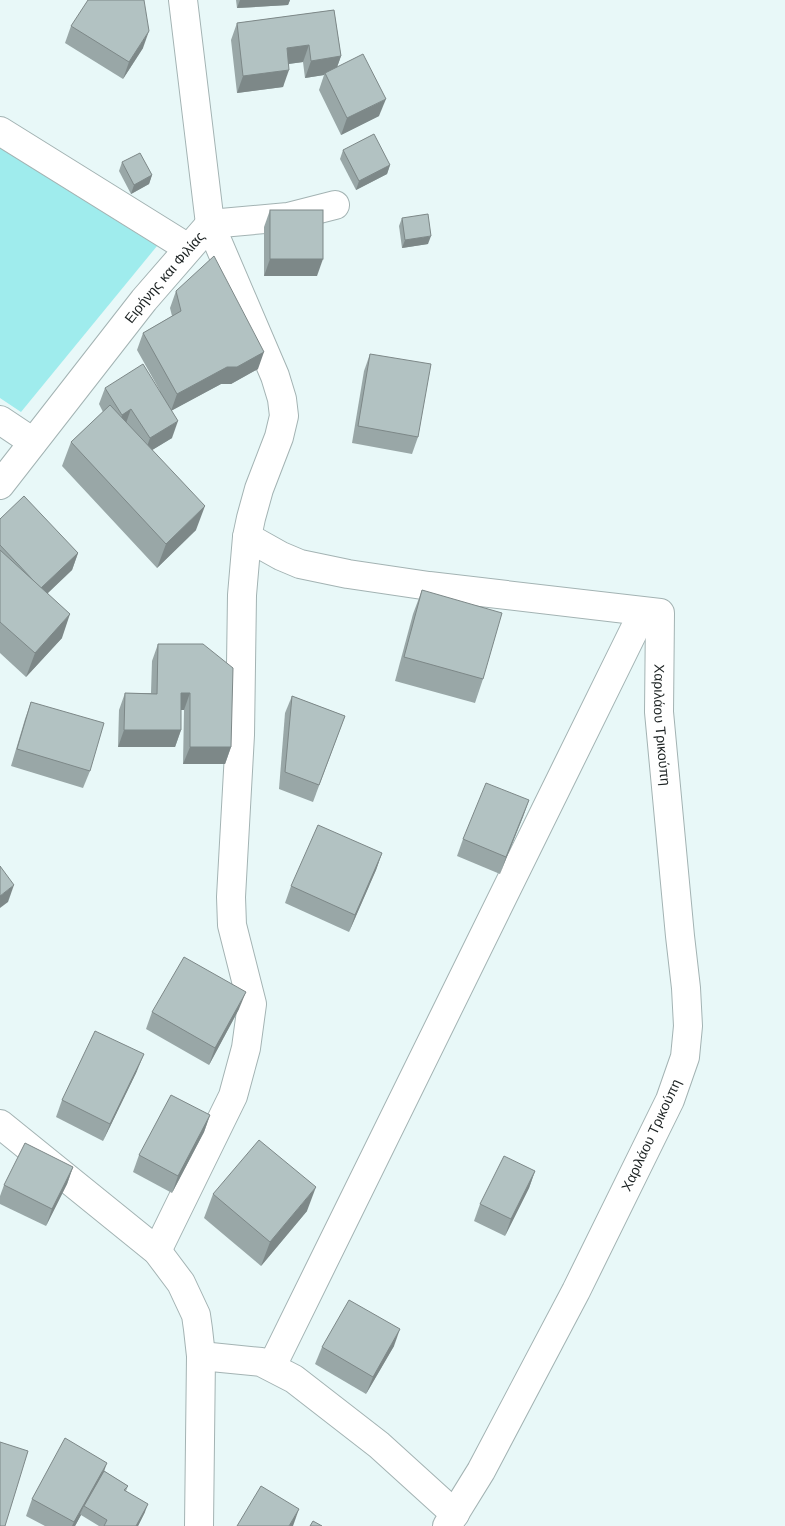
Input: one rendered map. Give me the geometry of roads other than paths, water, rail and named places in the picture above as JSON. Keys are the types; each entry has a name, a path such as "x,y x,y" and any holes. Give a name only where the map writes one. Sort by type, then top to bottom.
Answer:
{"street":[{"name":"Ειρήνης και Φιλίας","path":"0,485 144,300 210,224 183,0"},
{"path":"0,131 188,248"},
{"path":"157,1251 233,1096 251,1025 252,1004 232,924 231,897 240,735 242,595 247,537 258,489 281,432 284,407 274,376 210,224 288,217 335,205"},
{"path":"0,420 33,442"},
{"path":"247,537 300,564 348,574 651,613 272,1366"},
{"name":"Χαριλάου Τρικούπη","path":"451,1520 481,1471 576,1291 670,1100 685,1057 688,1026 686,988 651,613"},
{"path":"0,1124 157,1251 173,1270 189,1299 198,1329 201,1356 199,1526"},
{"path":"201,1356 249,1359 272,1366 294,1378 339,1412 451,1520"}]}
